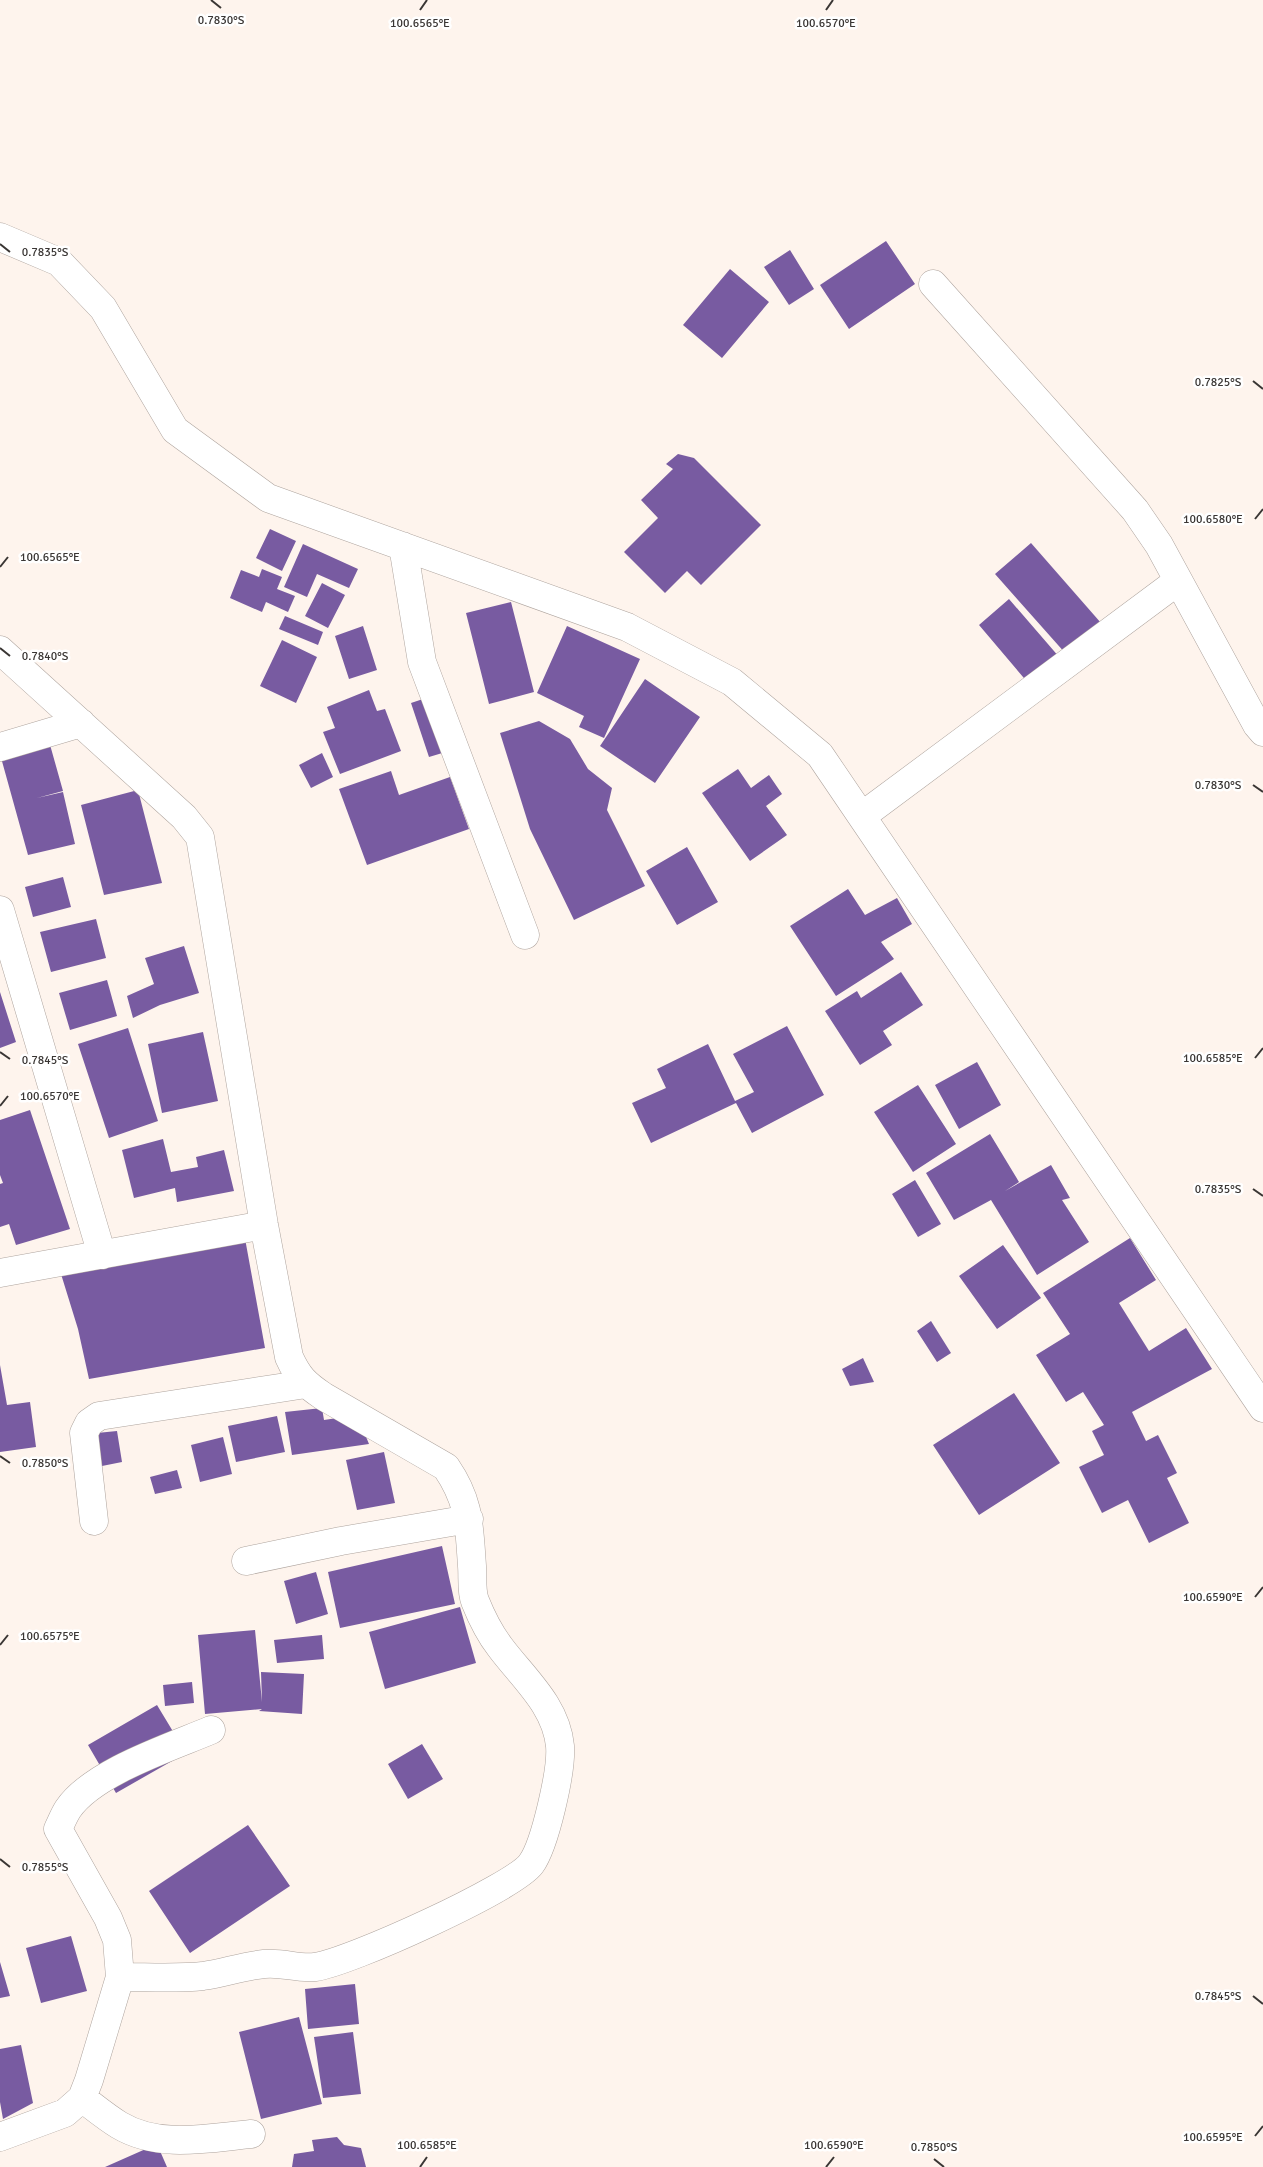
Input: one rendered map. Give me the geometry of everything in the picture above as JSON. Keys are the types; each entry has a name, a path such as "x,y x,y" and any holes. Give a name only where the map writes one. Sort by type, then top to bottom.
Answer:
{"street":[{"path":"0,237 59,262 103,308 174,430 268,498 627,628 732,682 820,755 1263,1408"},
{"path":"933,284 1135,510 1159,545 1257,725 1263,732"},
{"path":"403,546 422,662 524,935"},
{"path":"862,816 1178,581"},
{"path":"0,650 184,817 200,837 264,1225 289,1357 296,1373 306,1384 323,1396 446,1467 459,1485 469,1519 474,1599 498,1645 541,1697 555,1724 560,1748 555,1790 541,1844 532,1863 522,1874 404,1934 357,1954 317,1967 298,1967 282,1963 262,1964 202,1976 120,1977"},
{"path":"0,747 81,723"},
{"path":"0,910 102,1254"},
{"path":"0,1273 264,1225"},
{"path":"94,1521 84,1433 89,1423 99,1416 306,1384"},
{"path":"246,1561 341,1541 469,1519"},
{"path":"0,2137 66,2113 82,2098 120,1977 117,1940 58,1830 68,1808 88,1790 107,1777 211,1730"},
{"path":"82,2098 120,2126 156,2139 183,2141 251,2134"}],"building":[{"path":"886,241 915,284 849,329 820,285"},
{"path":"790,250 814,289 789,305 764,267"},
{"path":"730,269 769,302 722,358 683,325"},
{"path":"678,454 694,458 761,525 701,585 687,571 665,593 624,552 658,518 641,500 673,469 666,464"},
{"path":"270,529 296,541 282,571 256,558"},
{"path":"1031,543 1101,623 1066,654 995,574"},
{"path":"303,544 358,569 349,588 317,574 307,597 284,587"},
{"path":"262,569 282,577 277,589 295,596 288,612 266,602 262,612 230,598 241,570 259,577"},
{"path":"322,583 345,595 328,628 305,616"},
{"path":"1009,599 1060,658 1029,684 979,625"},
{"path":"511,602 534,692 489,704 466,613"},
{"path":"285,616 323,632 318,645 279,629"},
{"path":"363,626 377,670 349,679 335,636"},
{"path":"567,626 640,659 604,738 579,727 584,716 537,693"},
{"path":"282,640 317,657 296,703 260,686"},
{"path":"645,679 700,717 655,783 600,746"},
{"path":"369,690 377,711 385,709 401,751 340,774 323,732 335,728 327,707"},
{"path":"432,696 449,751 429,757 411,703"},
{"path":"539,721 570,739 588,769 612,788 607,810 645,886 574,920 530,829 500,733"},
{"path":"47,734 63,791 37,798 63,792 75,844 28,855 0,754"},
{"path":"322,753 333,777 311,788 299,765"},
{"path":"738,769 751,788 769,775 782,794 766,806 787,835 750,861 702,793"},
{"path":"391,771 399,795 450,777 469,829 367,865 339,789"},
{"path":"138,790 162,883 104,895 81,805"},
{"path":"687,847 718,902 677,925 646,871"},
{"path":"63,877 71,907 33,917 25,887"},
{"path":"848,889 865,915 897,898 912,924 881,942 894,959 836,996 790,926"},
{"path":"96,919 106,958 51,972 40,932"},
{"path":"184,946 199,993 160,1005 133,1018 127,996 154,984 145,958"},
{"path":"901,972 923,1005 883,1031 892,1045 860,1065 825,1011 857,991 861,998"},
{"path":"107,980 117,1016 70,1030 59,993"},
{"path":"0,992 16,1042 0,1048"},
{"path":"787,1026 824,1095 752,1133 736,1103 651,1143 632,1103 666,1088 657,1069 708,1044 735,1101 754,1092 733,1054"},
{"path":"128,1028 158,1121 109,1138 78,1044"},
{"path":"203,1032 218,1101 162,1113 148,1044"},
{"path":"977,1062 1001,1105 959,1129 935,1085"},
{"path":"918,1085 956,1144 913,1172 874,1112"},
{"path":"30,1110 70,1229 16,1245 9,1224 0,1227 0,1184 3,1183 0,1175 0,1120"},
{"path":"990,1134 1019,1182 1005,1191 1051,1165 1070,1198 1062,1200 1089,1242 1037,1275 991,1200 954,1220 926,1173"},
{"path":"163,1139 171,1172 198,1167 196,1157 224,1150 234,1191 177,1202 175,1188 134,1198 122,1150"},
{"path":"915,1180 941,1224 918,1237 892,1194"},
{"path":"244,1233 265,1348 89,1379 78,1329 61,1274"},
{"path":"1130,1238 1156,1280 1119,1303 1149,1351 1186,1328 1212,1369 1132,1412 1146,1441 1158,1435 1177,1473 1167,1478 1189,1523 1149,1543 1128,1500 1102,1513 1079,1467 1104,1455 1092,1431 1104,1425 1083,1392 1066,1402 1036,1355 1070,1334 1043,1293"},
{"path":"1003,1245 1041,1298 997,1329 959,1276"},
{"path":"931,1321 951,1353 937,1362 917,1331"},
{"path":"863,1358 874,1382 850,1386 842,1369"},
{"path":"0,1365 7,1405 30,1402 36,1447 0,1452"},
{"path":"1014,1393 1060,1463 979,1515 933,1445"},
{"path":"322,1408 324,1420 357,1415 369,1444 292,1455 285,1412"},
{"path":"277,1416 285,1452 236,1462 228,1426"},
{"path":"117,1431 122,1462 102,1466 97,1433"},
{"path":"223,1437 232,1474 200,1482 191,1445"},
{"path":"384,1452 395,1503 357,1510 346,1460"},
{"path":"177,1470 182,1488 155,1494 150,1477"},
{"path":"442,1546 455,1604 340,1628 328,1572"},
{"path":"316,1572 328,1614 296,1624 284,1581"},
{"path":"460,1607 476,1663 385,1689 369,1632"},
{"path":"255,1630 262,1702 261,1672 304,1674 302,1714 259,1711 262,1709 205,1714 198,1635"},
{"path":"322,1635 324,1659 277,1663 274,1640"},
{"path":"192,1682 194,1703 165,1706 163,1685"},
{"path":"157,1705 186,1753 116,1793 88,1745"},
{"path":"422,1744 443,1779 408,1799 388,1764"},
{"path":"248,1825 290,1886 190,1953 149,1891"},
{"path":"71,1936 87,1991 41,2003 26,1948"},
{"path":"0,1962 10,1996 0,1998"},
{"path":"355,1984 359,2024 308,2029 305,1989"},
{"path":"299,2017 322,2104 261,2119 239,2032"},
{"path":"353,2032 361,2094 323,2098 314,2037"},
{"path":"21,2045 33,2103 3,2119 0,2102 0,2049"},
{"path":"337,2137 344,2145 361,2148 366,2167 292,2167 294,2154 314,2151 312,2140"},
{"path":"157,2144 167,2167 105,2167"}]}
